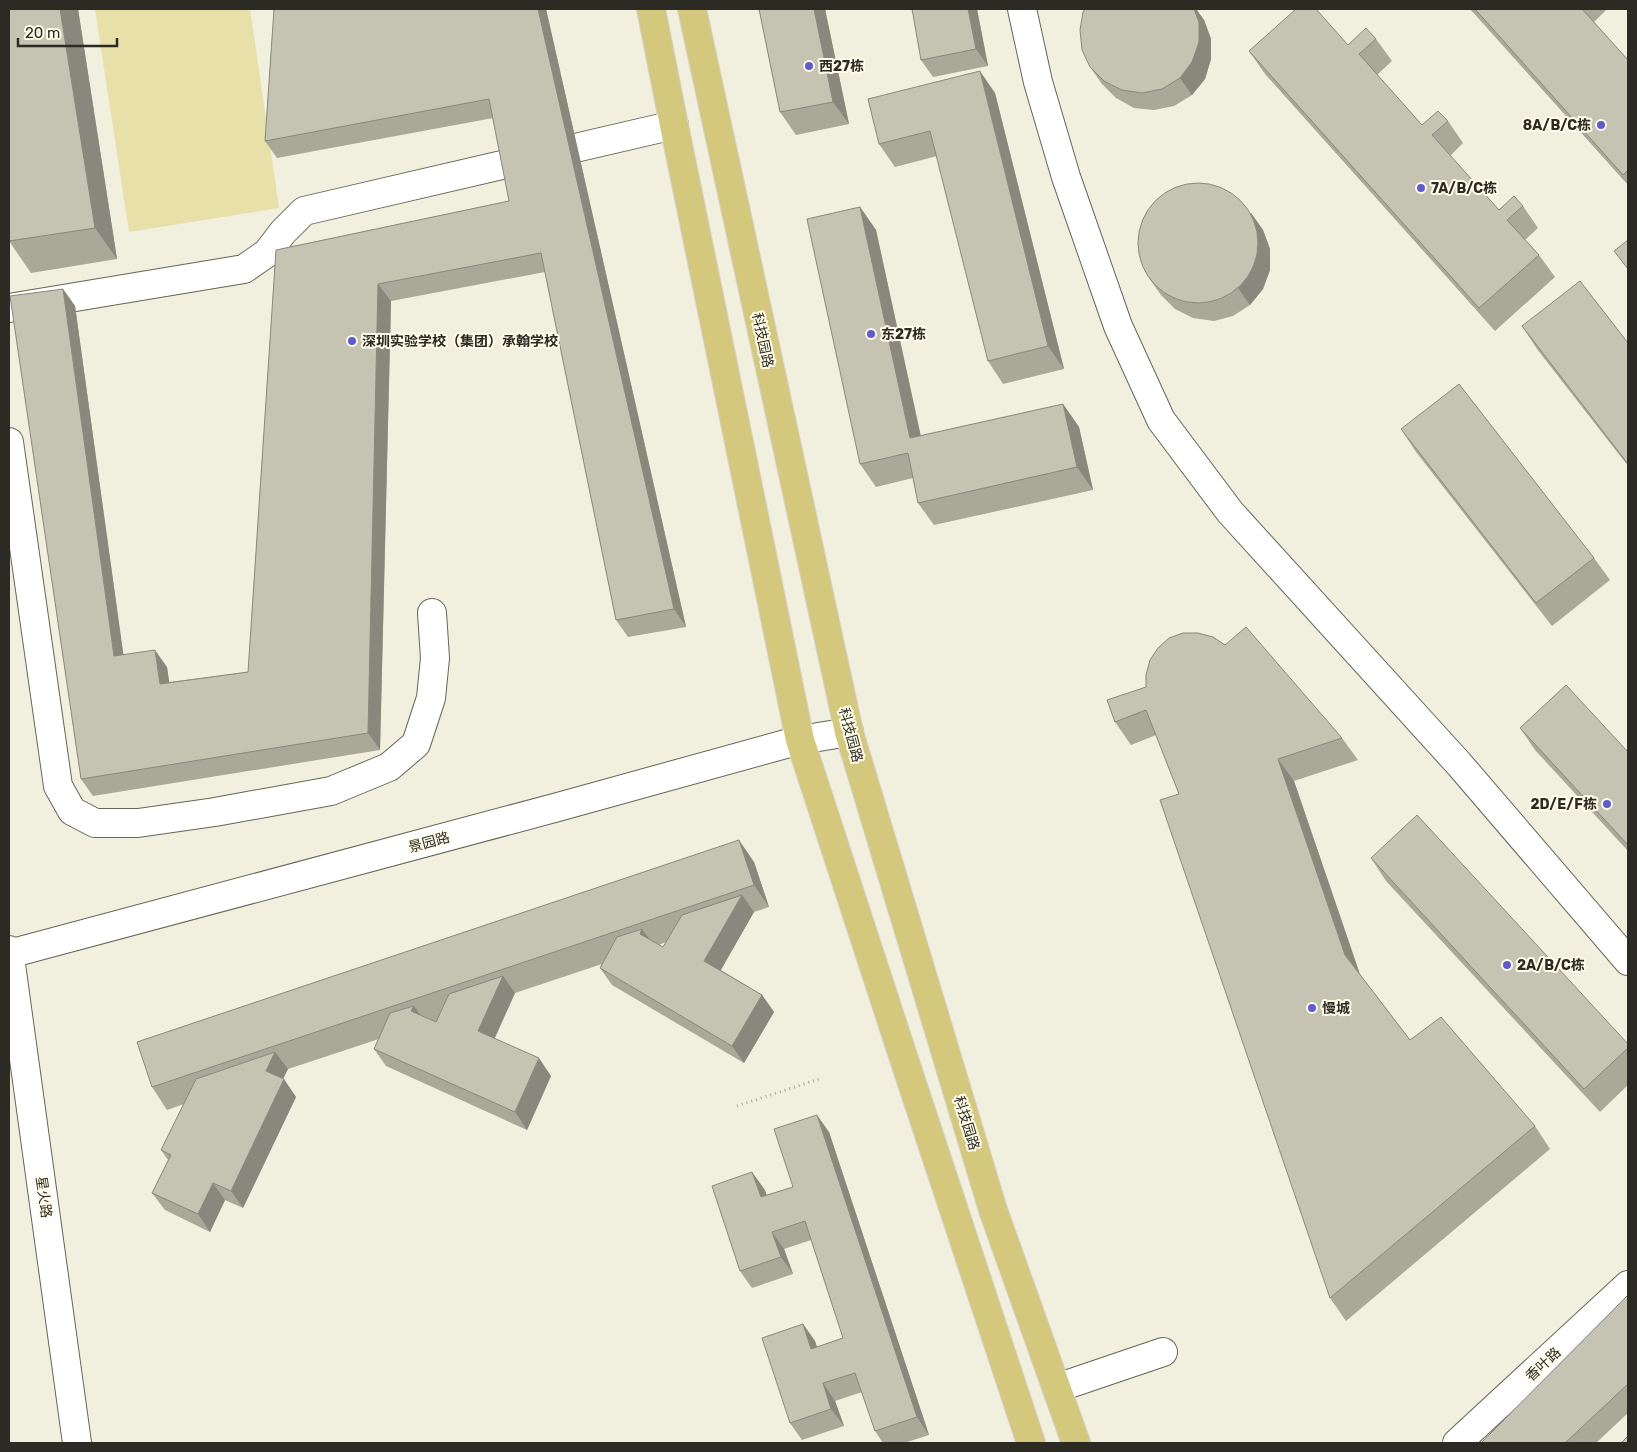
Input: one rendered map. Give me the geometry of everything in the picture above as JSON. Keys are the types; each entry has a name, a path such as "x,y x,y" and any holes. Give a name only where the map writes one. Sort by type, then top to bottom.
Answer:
{"main road":[{"path":"651,9 800,740 1032,1443"},
{"name":"科技园路","path":"692,9 849,732 993,1210 1076,1443"}],"street":[{"path":"1022,9 1038,82 1066,177 1118,326 1161,420 1230,512 1459,764 1628,961"},
{"path":"9,308 244,270 267,253 283,232 304,211 674,125"},
{"path":"9,442 58,786 72,811 95,823 138,823 196,815 322,792 389,767 416,744 431,698 435,658 432,613"},
{"name":"景园路","path":"9,952 558,807 800,740 849,732"},
{"name":"星火路","path":"9,952 77,1443"},
{"name":"香叶路","path":"1457,1443 1628,1285"},
{"path":"1056,1388 1163,1352"}],"path":[{"path":"737,1106 822,1078"}],"shaded area":[{"path":"95,9 250,9 279,208 129,232"}],"building":[{"path":"9,9 60,9 95,228 9,241"},
{"path":"274,9 538,9 674,609 616,620 541,253 378,284 368,733 81,779 10,296 63,289 114,656 155,650 160,684 248,672 276,250 509,201 489,99 265,141"},
{"name":"西27栋","path":"759,9 814,9 833,102 780,112"},
{"path":"912,9 968,9 976,49 921,60"},
{"path":"1085,9 1194,9 1199,22 1199,42 1192,62 1180,78 1162,89 1142,93 1122,90 1104,81 1090,67 1082,50 1080,30"},
{"name":"7A/B/C栋","path":"1296,9 1316,9 1348,45 1366,28 1376,39 1359,54 1422,125 1438,111 1448,121 1432,135 1499,210 1514,196 1523,206 1507,220 1539,255 1479,308 1249,51"},
{"name":"8A/B/C栋","path":"1475,9 1582,9 1628,60 1628,170 1623,175"},
{"path":"980,71 1048,346 988,361 930,131 879,144 868,99"},
{"path":"1198,183 1210,184 1221,188 1231,193 1240,201 1248,210 1253,220 1257,231 1257,255 1253,266 1248,276 1240,285 1231,293 1221,298 1210,302 1198,303 1186,302 1175,298 1165,293 1156,285 1148,276 1143,266 1139,255 1138,243 1139,231 1143,220 1148,210 1156,201 1165,193 1175,188 1186,184"},
{"name":"东27栋","path":"860,207 910,438 1063,404 1077,467 918,503 908,453 860,464 807,219"},
{"path":"1628,240 1628,269 1614,251"},
{"path":"1580,281 1628,343 1628,464 1522,326"},
{"path":"1459,384 1594,558 1536,603 1401,429"},
{"name":"慢城","path":"1246,627 1342,738 1278,759 1345,955 1410,1040 1441,1017 1535,1126 1330,1298 1160,800 1179,794 1146,710 1115,722 1107,700 1146,687 1146,675 1150,660 1158,648 1169,638 1183,633 1198,633 1213,637 1225,645"},
{"name":"2D/E/F栋","path":"1566,685 1628,752 1628,845 1520,728"},
{"name":"2A/B/C栋","path":"1417,815 1628,1044 1628,1048 1584,1089 1371,858"},
{"path":"739,840 754,885 152,1087 137,1042"},
{"path":"742,895 704,961 762,995 732,1046 600,968 617,937 642,929 640,934 663,947 682,915"},
{"path":"503,976 478,1031 539,1058 515,1112 374,1049 390,1013 414,1006 411,1011 436,1022 449,994"},
{"path":"275,1052 266,1071 284,1079 231,1191 213,1183 198,1214 152,1193 171,1155 161,1150 196,1079"},
{"path":"817,1115 917,1417 875,1431 855,1373 823,1383 831,1409 790,1423 762,1338 803,1324 811,1349 843,1338 805,1221 772,1232 781,1257 740,1271 712,1186 752,1172 761,1197 793,1187 774,1129"},
{"path":"1628,1295 1628,1384 1565,1443 1481,1443"},
{"path":"1628,1436 1628,1443 1621,1443"}],"place":[{"name":"西27栋","path":"809,66"},
{"name":"8A/B/C栋","path":"1601,125"},
{"name":"7A/B/C栋","path":"1421,188"},
{"name":"东27栋","path":"871,334"},
{"name":"深圳实验学校（集团）承翰学校","path":"352,341"},
{"name":"2D/E/F栋","path":"1607,804"},
{"name":"2A/B/C栋","path":"1507,965"},
{"name":"慢城","path":"1312,1008"}]}
